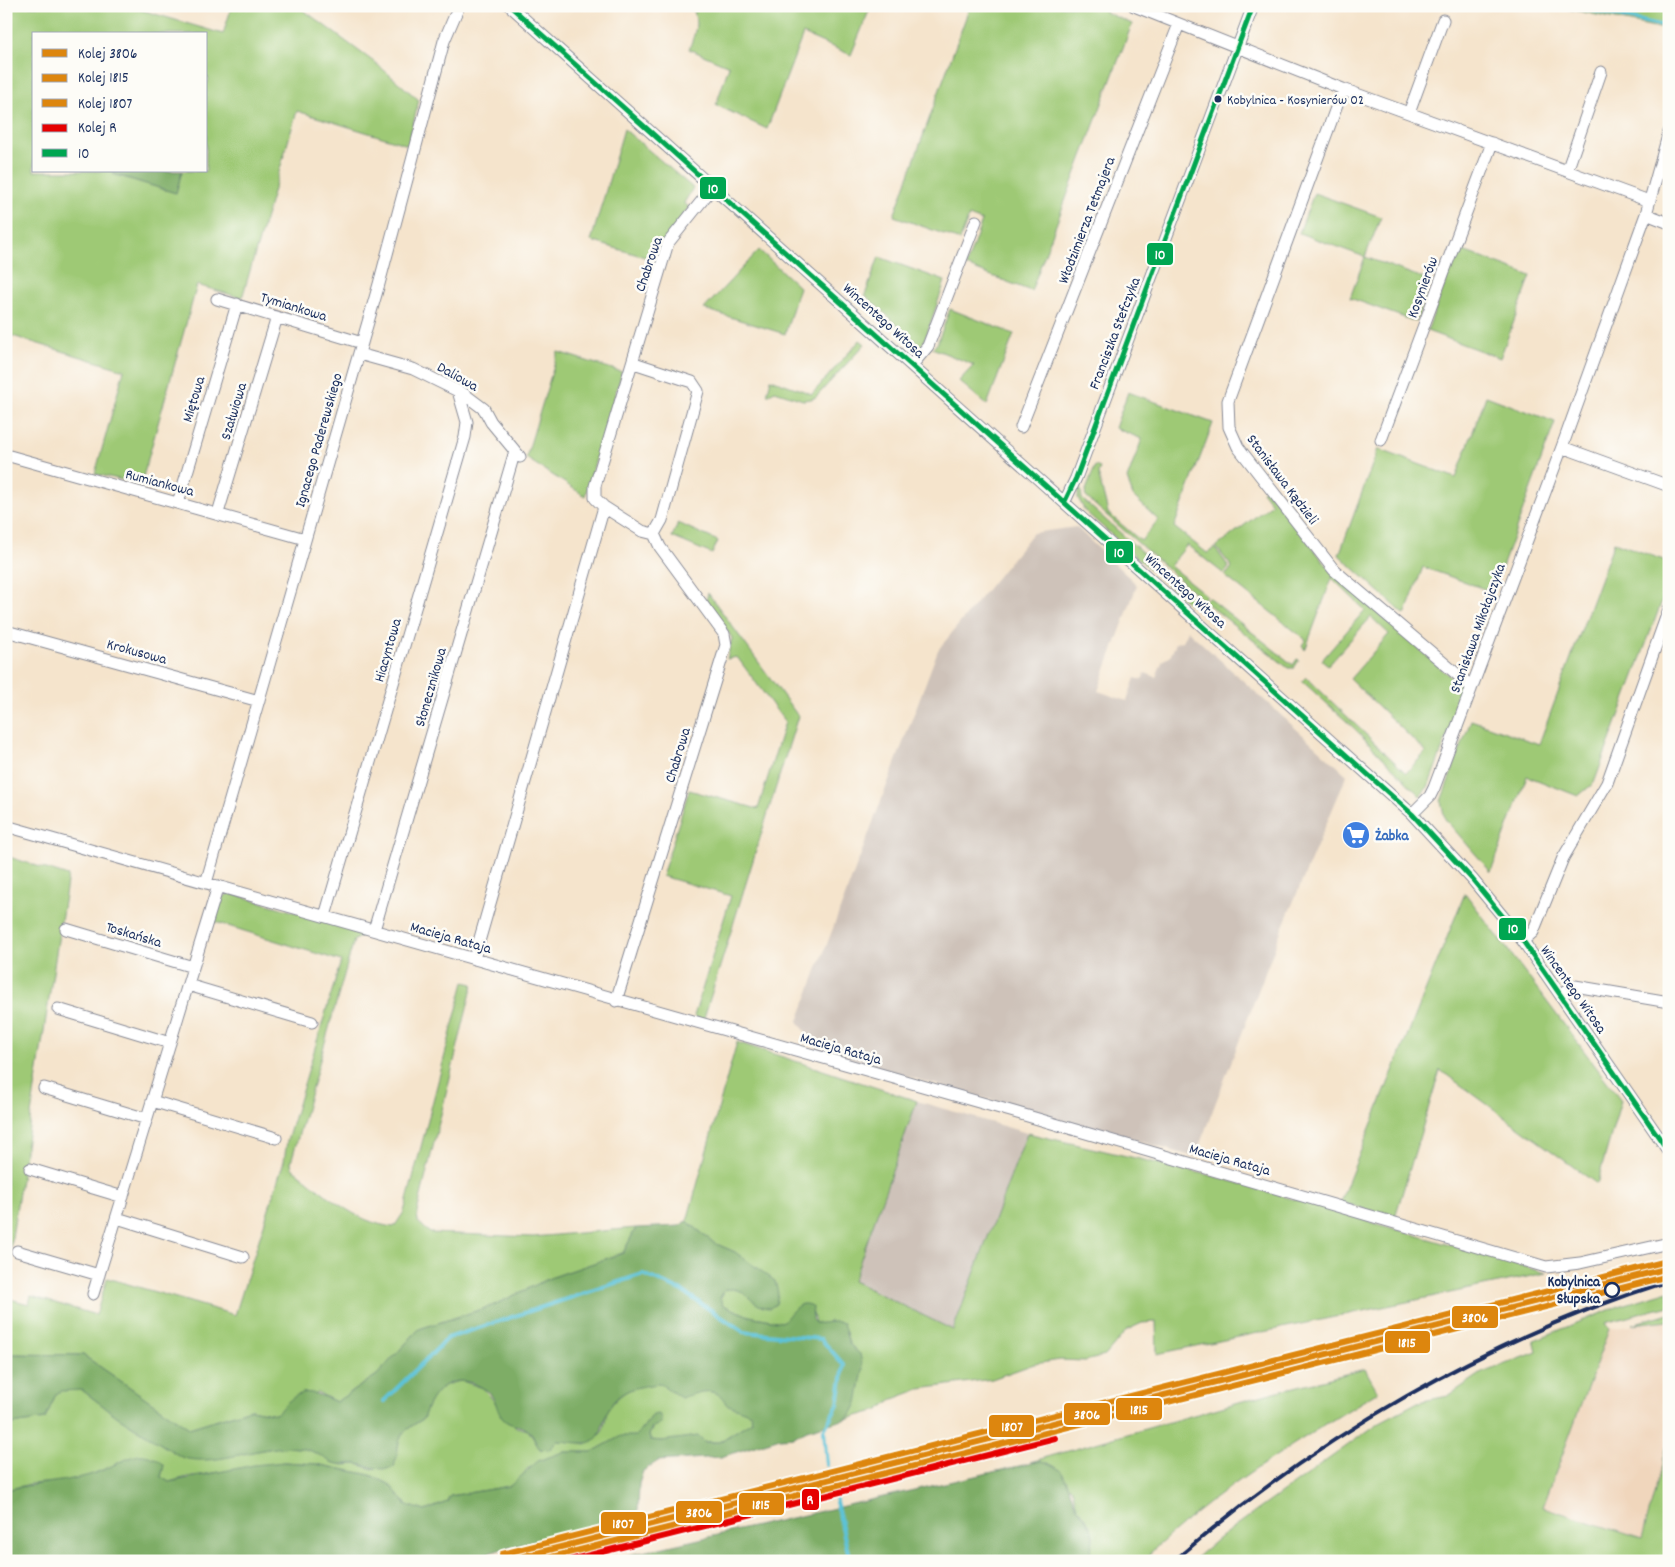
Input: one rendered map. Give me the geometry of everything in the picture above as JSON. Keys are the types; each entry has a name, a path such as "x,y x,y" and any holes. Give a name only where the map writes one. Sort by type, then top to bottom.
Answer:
{"street":[{"name":"Ignacego Paderewskiego","path":"212,884 259,701 360,348 444,41 459,6"},
{"name":"Wincentego Witosa","path":"510,6 1065,501 1412,814 1472,879 1523,942 1669,1152"},
{"path":"1134,6 1343,89 1649,201"},
{"name":"Franciszka Stefczyka","path":"1065,501 1076,478 1253,6"},
{"path":"1409,113 1444,20"},
{"name":"Włodzimierza Tetmajera","path":"1021,427 1179,24"},
{"path":"1566,170 1601,72"},
{"name":"Stanisława Kądzieli","path":"1343,89 1228,401 1229,427 1238,447 1334,570 1472,687"},
{"name":"Stanisława Mikołajczyka","path":"1412,814 1430,796 1434,788 1562,447 1646,214 1669,132"},
{"name":"Kosynierów","path":"1381,440 1492,144"},
{"name":"Chabrowa","path":"604,507 596,498 596,486 668,243 713,186"},
{"path":"1646,214 1669,223"},
{"path":"912,364 928,346 976,221"},
{"name":"Tymiankowa","path":"217,299 276,317 360,348"},
{"name":"Miętowa","path":"178,503 237,304"},
{"name":"Szałwiowa","path":"218,513 276,317"},
{"name":"Daliowa","path":"360,348 413,369 458,391 484,409 517,454"},
{"path":"474,959 604,507 642,531 654,534 662,520 698,391 692,382 634,362"},
{"name":"Hiacyntowa","path":"325,916 465,437 467,422 458,391"},
{"path":"1562,447 1669,486"},
{"name":"Słonecznikowa","path":"374,930 517,454"},
{"name":"Rumiankowa","path":"6,455 306,539"},
{"name":"Chabrowa","path":"616,1001 726,644 724,634 660,547 654,534"},
{"path":"1523,942 1533,932 1563,858 1606,783 1669,609"},
{"name":"Krokusowa","path":"6,631 259,701"},
{"name":"Macieja Rataja","path":"6,826 374,930 616,1001 1004,1109 1546,1267 1580,1263 1669,1243"},
{"path":"93,1294 193,967 212,884"},
{"name":"Toskańska","path":"66,929 193,967"},
{"path":"188,984 312,1022"},
{"path":"1560,994 1575,986 1669,1002"},
{"path":"58,1009 170,1043"},
{"path":"44,1088 147,1119"},
{"path":"152,1101 276,1138"},
{"path":"30,1169 123,1197"},
{"path":"117,1218 243,1257"},
{"path":"17,1251 99,1275"}],"shaded area":[{"path":"1076,527 1137,585 1098,691 1127,701 1135,678 1142,680 1145,673 1156,677 1163,660 1170,657 1176,643 1183,641 1187,630 1347,775 1281,931 1195,1157 820,1052 798,1021 938,650 1033,533"},
{"path":"917,1101 1027,1133 954,1331 853,1281"},
{"path":"1669,1320 1669,1438 1642,1539 1543,1507 1609,1329"}],"green space":[{"path":"6,6 138,6 138,9 223,34 232,6 298,6 378,65 419,100 408,145 297,111 242,298 197,285 141,484 95,474 124,370 6,334"},
{"path":"691,6 871,6 851,55 803,34 767,129 716,105 729,66 689,49 695,33 696,22"},
{"path":"970,6 1107,6 1105,12 1132,24 1031,291 966,266 982,221 969,216 960,240 894,216"},
{"path":"1556,6 1669,6 1669,30 1568,9"},
{"path":"624,129 693,188 684,203 689,207 666,238 658,261 591,241"},
{"path":"114,172 182,172 176,193 113,174"},
{"path":"1314,193 1381,217 1365,257 1299,233"},
{"path":"1458,249 1531,276 1500,358 1427,331"},
{"path":"759,250 799,287 785,334 704,309"},
{"path":"879,257 945,281 924,342 920,346 865,295"},
{"path":"1365,257 1431,281 1416,322 1350,298"},
{"path":"950,309 1014,334 987,405 959,381 974,365 932,348 937,344"},
{"path":"860,340 865,344 816,397 803,400 775,391 767,395 771,379 812,394"},
{"path":"558,352 622,372 585,496 526,458"},
{"path":"1128,392 1213,423 1174,527 1207,553 1215,548 1229,567 1224,574 1187,545 1170,566 1206,595 1203,600 1086,497 1085,493 1095,466 1100,468 1098,473 1108,513 1141,541 1158,520 1133,496 1127,479 1142,439 1115,428"},
{"path":"1486,396 1555,422 1493,592 1423,567 1405,615 1339,555 1378,449 1456,478"},
{"path":"1078,489 1081,490 1082,499 1194,598 1190,605 1085,511 1078,498"},
{"path":"1266,489 1333,573 1461,686 1463,694 1428,787 1420,796 1354,728 1302,681 1306,677 1406,773 1426,752 1350,679 1389,634 1371,617 1328,665 1322,660 1365,610 1332,578 1305,650 1302,645 1306,640 1225,576 1232,567 1216,547 1272,504 1262,491"},
{"path":"678,523 718,541 712,554 672,537"},
{"path":"1614,542 1669,562 1669,582 1594,783 1578,796 1527,776 1491,872 1445,819 1441,801 1471,720 1539,744"},
{"path":"708,593 798,716 703,1021 694,1016 731,896 662,876 689,790 758,809 785,722 737,657 727,659 732,638 706,600"},
{"path":"1208,597 1293,665 1297,659 1299,660 1294,668 1288,668 1204,601"},
{"path":"6,856 68,876 6,1276"},
{"path":"230,893 367,933 354,940 291,1162 292,1168 353,1213 379,1224 394,1227 404,1212 464,982 473,984 417,1212 418,1222 430,1233 533,1237 636,1228 623,1253 550,1278 492,1306 419,1329 377,1375 336,1402 317,1392 276,1414 251,1409 189,1428 83,1355 6,1354 6,1298 29,1304 31,1296 96,1315 107,1278 235,1315 284,1161 287,1141 341,961 212,921 218,900"},
{"path":"1465,893 1621,1100 1597,1184 1440,1070 1395,1217 1340,1202"},
{"path":"737,1042 917,1101 853,1281 953,1330 1027,1133 1213,1176 1546,1273 1157,1354 1156,1322 1142,1323 1127,1330 1105,1356 1085,1361 1060,1360 1034,1364 992,1379 920,1389 891,1400 879,1410 843,1420 854,1406 859,1390 860,1354 849,1344 846,1332 830,1321 823,1324 815,1323 813,1313 788,1317 782,1322 749,1316 723,1305 720,1298 725,1290 732,1288 743,1291 735,1252 714,1243 687,1221"},
{"path":"687,1221 714,1243 735,1252 775,1281 778,1293 776,1304 770,1308 763,1307 738,1290 732,1289 725,1290 720,1298 723,1305 749,1316 782,1322 799,1305 808,1304 813,1307 812,1319 815,1323 843,1323 849,1344 860,1354 863,1369 857,1403 851,1415 843,1420 807,1430 794,1437 780,1438 721,1457 658,1461 643,1471 639,1484 638,1511 628,1517 457,1561 6,1561 6,1490 86,1476 139,1455 149,1456 162,1463 164,1465 161,1477 169,1482 254,1465 284,1462 316,1464 370,1475 389,1484 407,1505 425,1511 447,1502 450,1496 510,1486 538,1461 563,1452 592,1452 621,1436 636,1436 653,1415 659,1414 661,1423 652,1428 649,1435 651,1440 661,1441 698,1436 704,1442 719,1442 752,1421 751,1414 726,1404 718,1394 712,1392 700,1392 681,1398 661,1384 632,1389 617,1398 607,1413 600,1434 594,1440 588,1443 557,1441 549,1450 540,1449 528,1430 503,1419 493,1398 486,1390 465,1381 456,1381 441,1388 435,1394 423,1419 407,1430 400,1438 394,1467 384,1469 357,1464 334,1463 300,1448 285,1447 212,1460 183,1458 118,1417 82,1390 61,1391 56,1394 45,1419 6,1425 6,1354 83,1355 189,1428 251,1409 276,1414 291,1399 303,1393 316,1394 336,1402 377,1375 419,1329 492,1306 550,1278 623,1253 636,1228 679,1226"},
{"path":"1669,1291 1669,1306 1605,1323 1609,1329 1543,1507 1642,1539 1669,1438 1669,1561 1192,1561 1219,1538 1380,1422 1418,1402 1448,1396 1482,1373 1537,1352 1534,1340 1619,1306"},
{"path":"1669,1313 1669,1320 1632,1324"},
{"path":"1365,1369 1378,1392 1255,1470 1197,1513 1142,1561 1089,1561 1093,1536 1086,1518 1077,1507 1072,1489 1041,1461 1030,1462 1267,1394"},
{"path":"462,1381 483,1388 516,1427 528,1430 540,1449 549,1450 557,1441 572,1441 586,1444 602,1432 608,1410 612,1404 630,1389 645,1384 661,1384 689,1395 696,1391 713,1392 751,1413 752,1421 719,1442 661,1441 651,1440 649,1435 652,1429 653,1415 636,1436 616,1439 592,1452 563,1452 527,1469 522,1477 510,1486 450,1496 447,1502 425,1511 407,1505 389,1484 370,1475 316,1464 284,1462 187,1477 169,1482 161,1477 164,1465 131,1458 88,1476 60,1482 30,1484 6,1490 6,1425 45,1419 56,1394 61,1390 73,1388 82,1390 118,1417 183,1458 210,1459 279,1447 302,1448 321,1454 331,1462 343,1465 357,1464 373,1469 396,1459 400,1439 410,1427 423,1419 436,1392 446,1385"},
{"path":"1041,1461 1058,1468 1062,1473 1077,1507 1090,1525 1093,1533 1093,1543 1089,1561 603,1561"}],"waterway":[{"path":"1573,6 1669,27"},
{"path":"384,1401 448,1338 643,1274 682,1291 744,1332 821,1339 844,1365 838,1404 824,1430 827,1465"},
{"path":"834,1493 850,1561"}],"railway":[{"path":"1174,1561 1229,1515 1286,1473 1346,1433 1407,1396 1470,1362 1535,1332 1601,1305 1669,1281"}],"rail line":[{"name":"1807","path":"502,1554 1667,1261"},
{"name":"3806","path":"505,1561 1669,1268"},
{"name":"1815","path":"536,1561 1669,1276"},
{"name":"R","path":"566,1561 1055,1438"}],"transit line":[{"name":"10","path":"510,6 1412,814 1472,879 1523,941 1669,1152"},
{"name":"10","path":"1065,501 1076,478 1253,6"}],"place":[{"name":"Kobylnica - Kosynierów 02","path":"1218,99"},
{"name":"Żabka","path":"1356,835"},
{"name":"Kobylnica Słupska","path":"1612,1290"}]}
